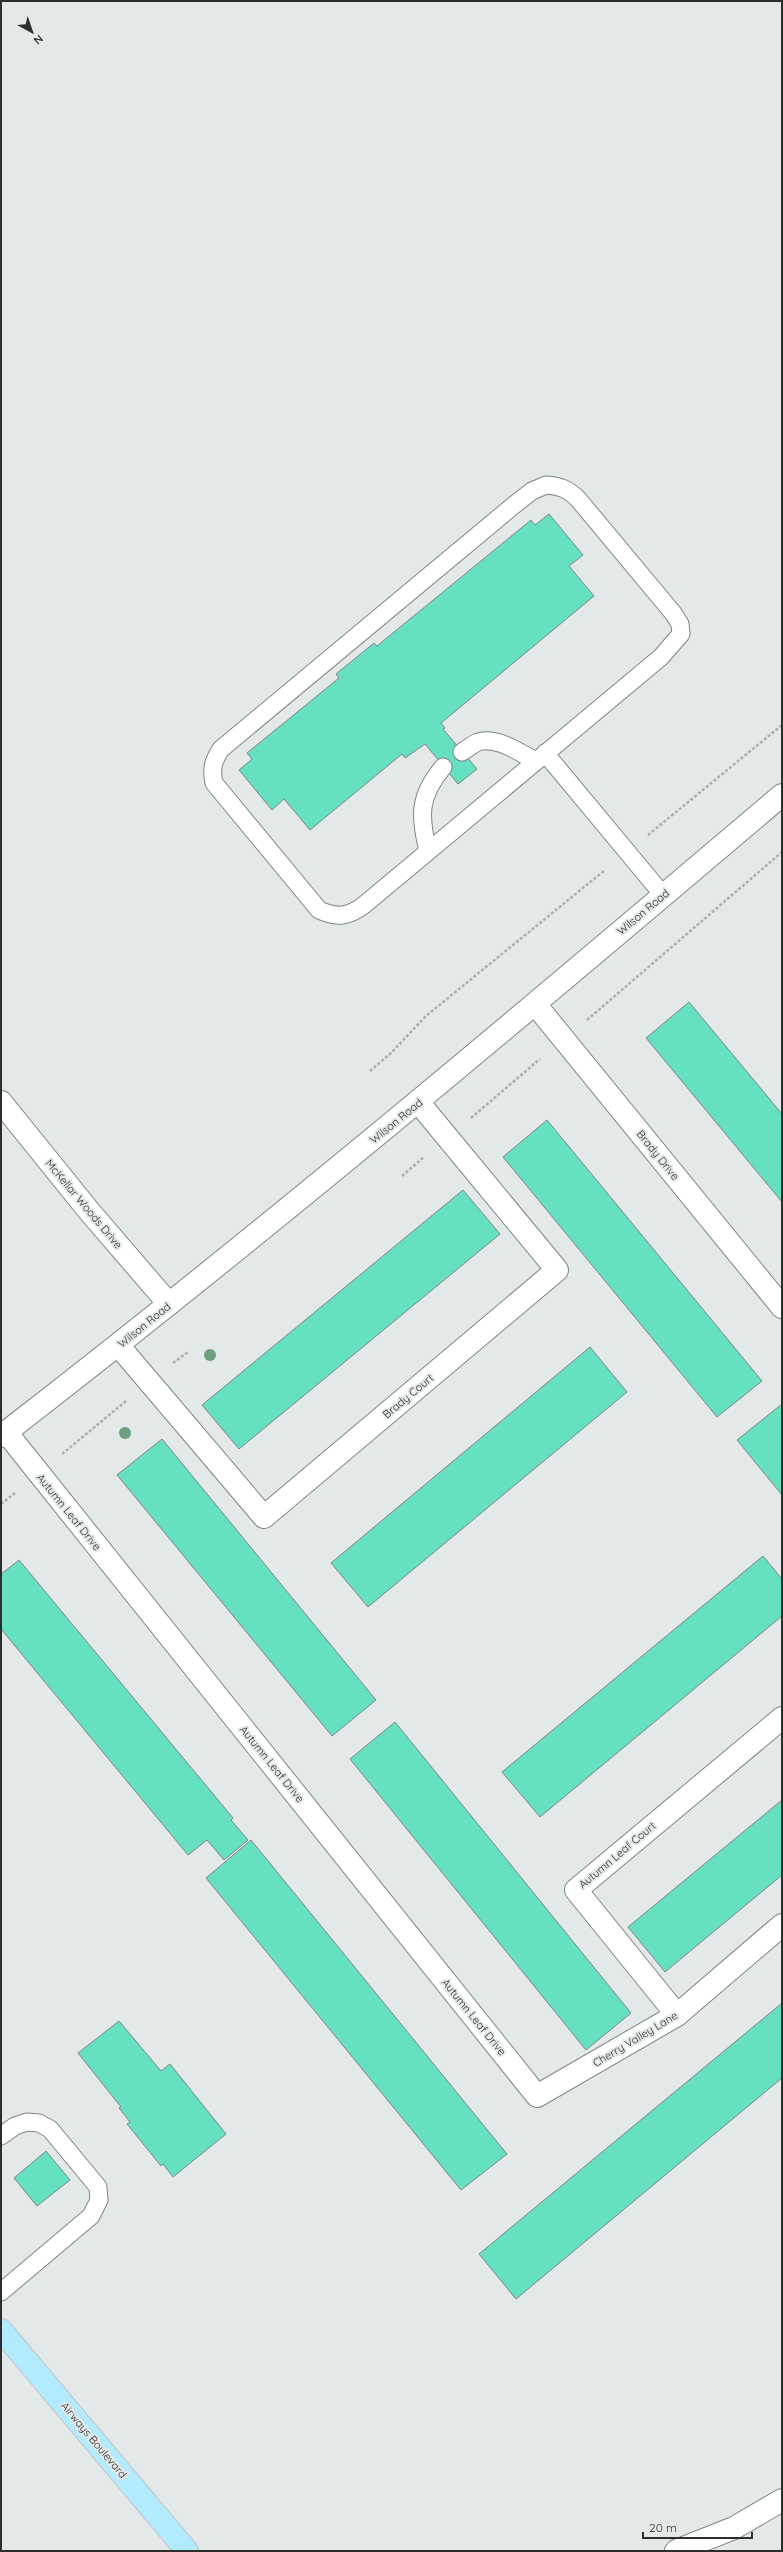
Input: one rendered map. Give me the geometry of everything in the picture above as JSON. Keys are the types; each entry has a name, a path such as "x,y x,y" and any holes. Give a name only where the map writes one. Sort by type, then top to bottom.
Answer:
{"main road":[{"name":"Airways Boulevard","path":"1,2330 187,2551"}],"street":[{"name":"Wilson Road","path":"4,1434 118,1345 419,1103 782,795"},
{"name":"Brady Drive","path":"535,1004 782,1307"},
{"name":"McKellar Woods Drive","path":"1,1102 89,1211 169,1304"},
{"name":"Brady Court","path":"118,1345 264,1517 558,1270 419,1103"},
{"name":"Autumn Leaf Drive","path":"4,1434 38,1473 538,2096"},
{"name":"Autumn Leaf Court","path":"677,2015 576,1890 782,1718"},
{"name":"Cherry Valley Lane","path":"538,2096 677,2015 782,1925"},
{"path":"676,2551 734,2528 782,2500"}],"lane":[{"path":"546,485 560,486 571,492 578,499 673,613 680,624 681,634 661,657 541,757 354,912 345,916 333,916 319,910 214,783 211,772 215,758 221,749 508,510 532,491 546,485"},
{"path":"462,752 478,742 490,741 541,757 627,852 663,895"},
{"path":"428,851 422,828 424,797 430,782 443,766"},
{"path":"1,2136 19,2123 33,2122 45,2125 94,2180 99,2194 97,2206 91,2216 1,2292"}],"path":[{"path":"370,1070 391,1053 426,1016 782,724"},
{"path":"402,1176 623,990 782,852"},
{"path":"1,1504 149,1382 188,1352"}],"building":[{"path":"549,514 583,555 569,566 594,596 441,723 445,728 443,729 477,769 458,784 425,744 405,758 402,754 310,830 284,799 272,810 239,770 252,759 247,753 339,678 336,674 374,643 377,646 531,520 535,525"},
{"path":"689,1002 782,1114 782,1202 646,1038"},
{"path":"547,1120 762,1381 717,1417 503,1157"},
{"path":"463,1190 500,1234 239,1449 202,1405"},
{"path":"590,1347 627,1392 368,1607 331,1563"},
{"path":"782,1404 782,1495 737,1440"},
{"path":"162,1439 376,1700 332,1736 117,1475"},
{"path":"763,1556 782,1579 782,1616 540,1817 502,1772"},
{"path":"19,1560 233,1818 231,1820 248,1840 224,1860 207,1840 188,1855 1,1629 1,1574"},
{"path":"395,1722 631,2013 586,2050 350,1759"},
{"path":"782,1800 782,1875 665,1972 628,1927"},
{"path":"251,1840 507,2154 461,2190 206,1878"},
{"path":"782,2003 782,2078 516,2299 479,2254"},
{"path":"119,2021 161,2071 170,2064 226,2134 173,2177 163,2164 161,2166 127,2124 130,2122 119,2108 121,2107 78,2053"},
{"path":"46,2151 70,2180 37,2206 14,2178"}]}
